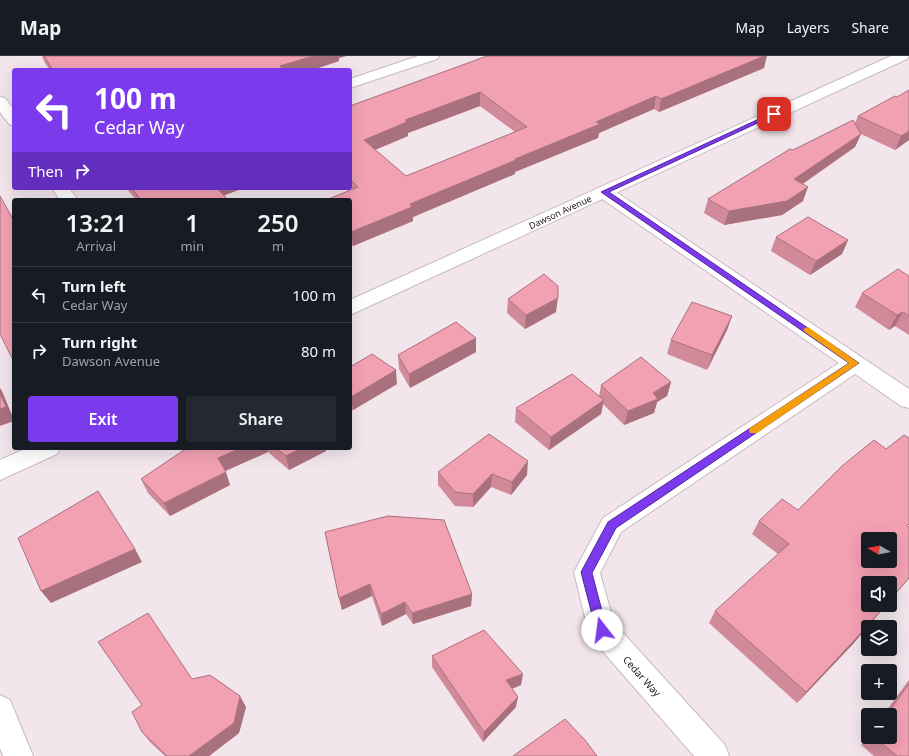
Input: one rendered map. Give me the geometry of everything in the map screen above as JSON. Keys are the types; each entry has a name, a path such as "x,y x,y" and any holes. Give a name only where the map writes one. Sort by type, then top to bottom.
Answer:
{"street":[{"path":"352,83 432,56"},
{"name":"Dawson Avenue","path":"352,307 902,56"},
{"path":"0,101 12,119"},
{"path":"604,192 909,400"},
{"name":"Cedar Way","path":"714,756 602,630 586,572 612,525 855,363"},
{"path":"0,471 45,450"},
{"path":"0,710 18,756"}],"building":[{"path":"44,56 313,56 280,66 282,68 52,68"},
{"path":"487,56 764,56 661,99 656,96 596,122 600,124 410,204 412,207 352,232 352,198 331,198 358,187 352,181 352,105","holes":["480,92 527,127 406,176 364,140 407,122 405,120"]},
{"path":"909,90 909,131 901,136 858,116 895,96 897,97"},
{"path":"853,120 861,134 794,179 808,187 787,201 729,211 708,199 790,149 793,150"},
{"path":"134,190 219,190 226,198 155,198 140,198"},
{"path":"0,196 12,217 12,358 0,334"},
{"path":"808,217 848,240 816,261 776,237"},
{"path":"898,269 909,276 909,316 903,312 897,315 862,293"},
{"path":"544,274 558,286 558,298 526,315 508,299"},
{"path":"692,302 732,316 712,355 671,340"},
{"path":"456,322 476,338 409,374 398,355"},
{"path":"372,354 396,370 352,396 352,366"},
{"path":"641,357 671,382 653,393 658,399 628,411 601,385"},
{"path":"572,374 604,400 551,437 516,408"},
{"path":"0,393 6,407 0,409"},
{"path":"489,434 528,461 512,482 492,474 473,494 455,492 438,472"},
{"path":"904,435 909,438 909,524 907,526 909,527 909,578 897,592 897,576 861,576 861,612 880,612 873,620 861,620 861,633 806,692 715,611 789,544 759,521 782,499 798,510 842,466 874,440 886,449"},
{"path":"184,450 236,450 218,458 226,472 164,503 141,479"},
{"path":"278,450 298,450 286,456"},
{"path":"98,491 135,549 41,591 18,538"},
{"path":"388,516 444,520 472,594 412,613 405,602 381,614 370,584 339,598 325,532"},
{"path":"148,613 192,679 210,675 240,696 234,723 189,756 167,756 142,732 132,712 142,705 98,642"},
{"path":"484,630 523,674 506,680 518,697 484,732 432,656"},
{"path":"909,684 909,756 897,756 882,744 897,744 897,708 891,708"},
{"path":"565,719 585,740 597,756 513,756"}],"slow traffic":[{"path":"754,430 855,363 808,330"}],"route":[{"path":"602,630 586,572 612,525 855,363 604,192 774,114"}]}
